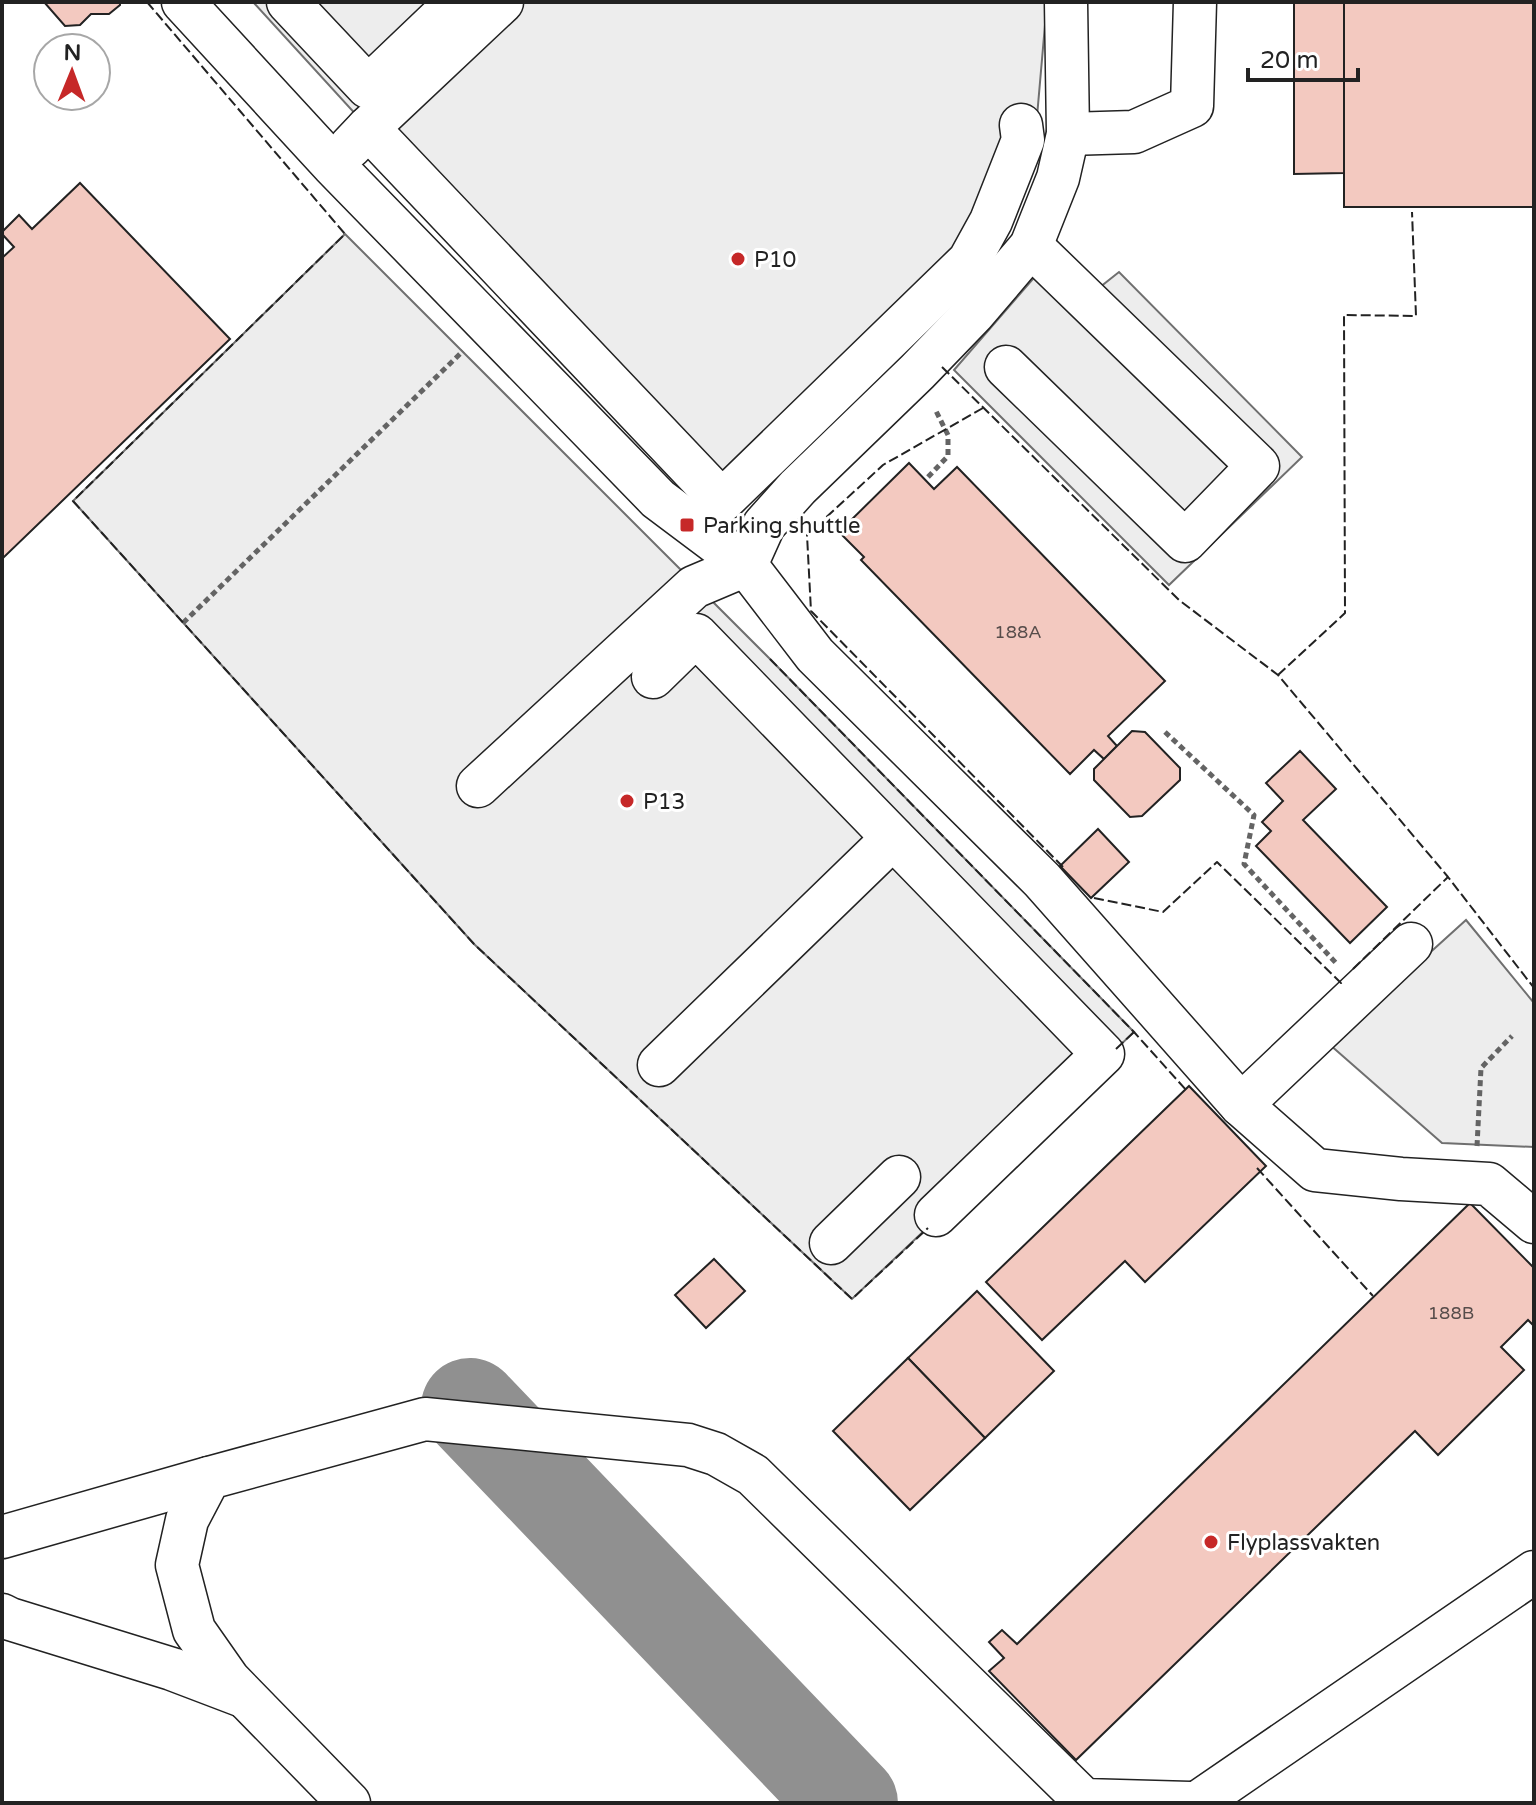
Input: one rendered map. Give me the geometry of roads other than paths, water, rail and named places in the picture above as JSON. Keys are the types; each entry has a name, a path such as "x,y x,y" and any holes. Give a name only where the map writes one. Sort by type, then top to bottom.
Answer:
{"street":[{"path":"183,2 333,165 658,499 746,565 815,655 1042,880 1241,1105 1315,1170 1489,1184 1534,1222"},
{"path":"288,2 368,87 457,2"},
{"path":"333,165 502,2"},
{"path":"478,786 694,587 746,565 764,525 798,487 974,313 1031,246 1058,178 1068,134 1066,2"},
{"path":"1068,134 1134,132 1192,106 1195,2"},
{"path":"368,128 722,501 969,261 991,221 1023,140 1021,125"},
{"path":"1006,367 1185,541 1258,466 1031,246"},
{"path":"653,677 696,635 1103,1054 936,1215"},
{"path":"659,1065 893,838"},
{"path":"1241,1105 1411,944"},
{"path":"831,1243 899,1177"},
{"path":"2,1537 425,1419 688,1445 716,1454 753,1475 1084,1800 1190,1803"},
{"path":"209,1478 187,1520 177,1565 194,1630 229,1680 349,1803"},
{"path":"1197,1803 1534,1572"},
{"path":"2,1615 172,1669 246,1698"}],"place":[{"name":"P10","path":"738,259"},
{"name":"Parking shuttle","path":"687,525"},
{"name":"P13","path":"627,801"},
{"name":"Flyplassvakten","path":"1211,1542"}]}
